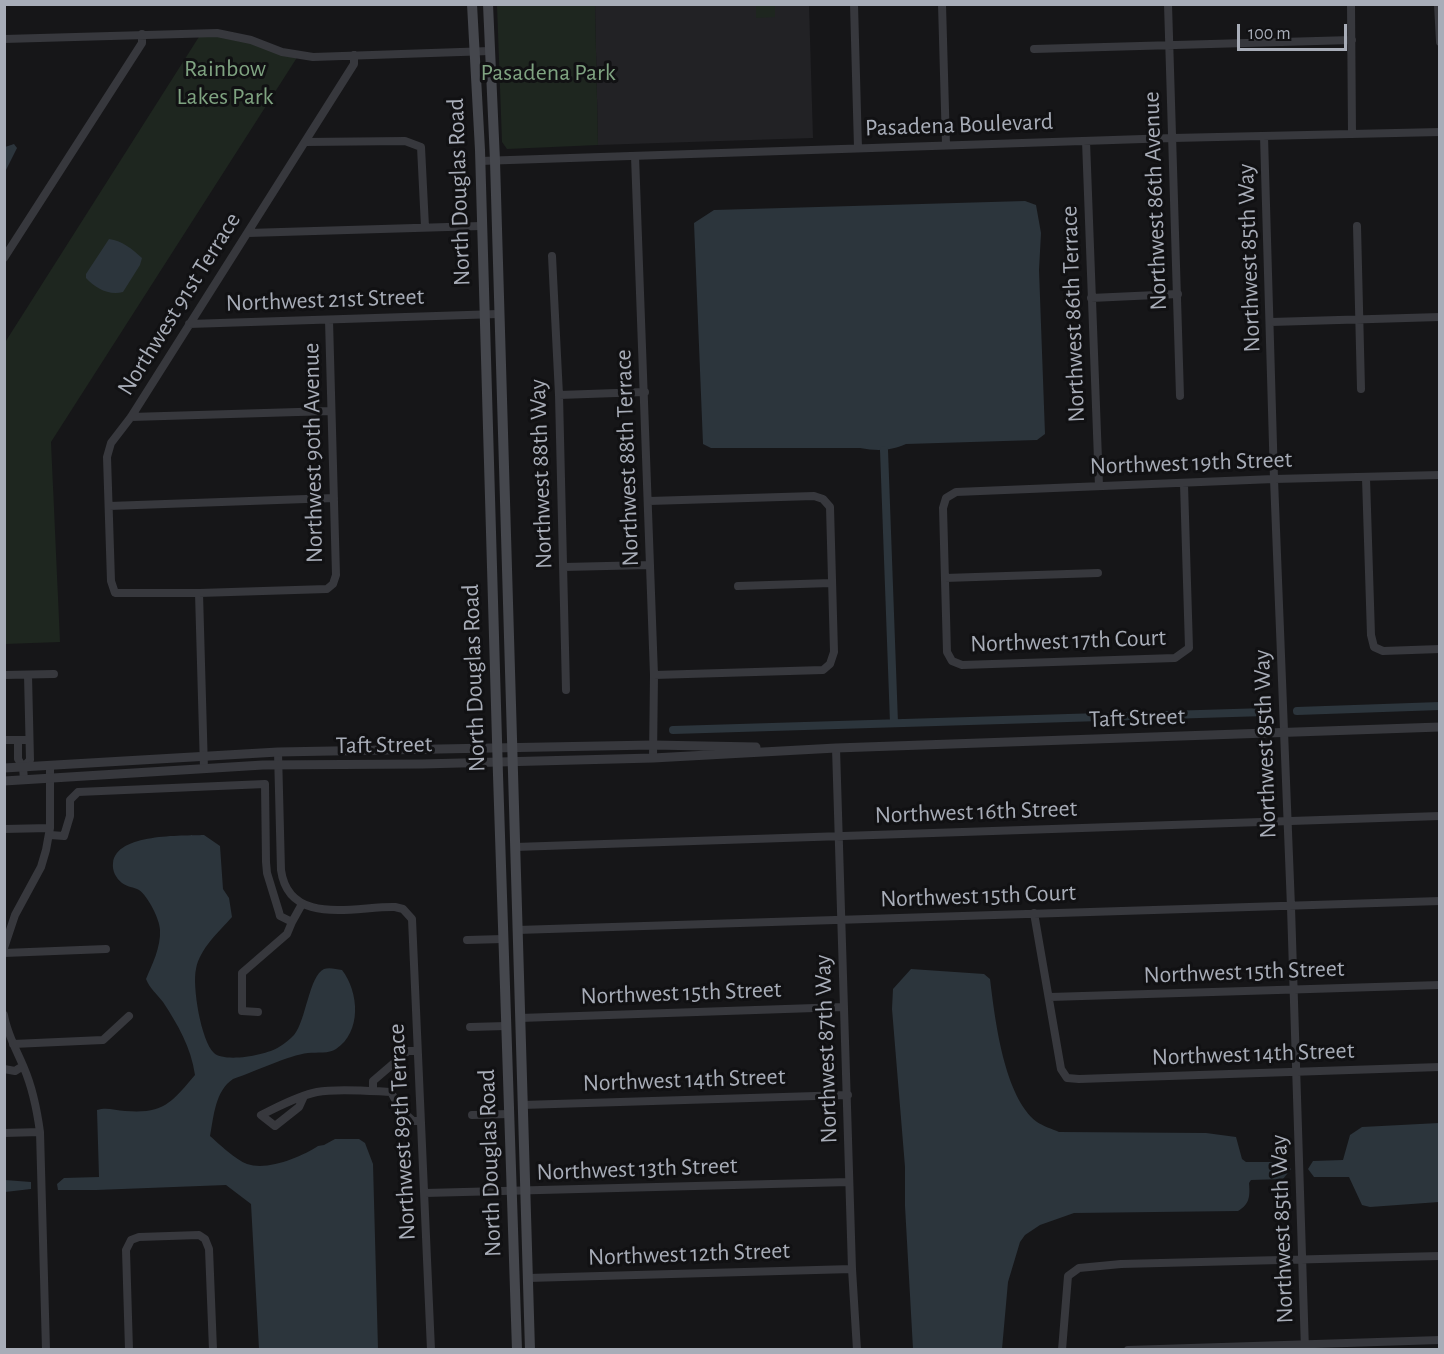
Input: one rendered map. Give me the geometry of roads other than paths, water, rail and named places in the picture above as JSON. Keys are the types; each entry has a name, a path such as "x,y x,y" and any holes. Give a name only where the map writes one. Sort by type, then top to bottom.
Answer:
{"main road":[{"name":"North Douglas Road","path":"472,4 480,161 517,1350"},
{"name":"North Douglas Road","path":"488,4 495,161 530,1350"},
{"path":"501,858 508,868 509,899 517,925"}],"street":[{"path":"854,4 858,148"},
{"path":"942,4 946,145"},
{"name":"Northwest 86th Avenue","path":"1168,4 1180,396"},
{"path":"1351,4 1352,134"},
{"path":"1438,4 1440,42"},
{"path":"4,39 227,33 298,56 490,51"},
{"path":"4,258 142,43 142,34"},
{"path":"1034,50 1352,40"},
{"name":"Northwest 91st Terrace","path":"199,593 115,593 111,580 107,457 111,443 131,417 354,64 354,55"},
{"name":"Pasadena Boulevard","path":"480,161 1173,138 1440,132"},
{"name":"Northwest 85th Way","path":"1264,136 1305,1347"},
{"path":"305,142 405,141 422,147 425,227"},
{"name":"Northwest 86th Terrace","path":"1086,141 1099,486"},
{"name":"Northwest 88th Terrace","path":"635,156 649,501 649,565 654,675 653,758"},
{"path":"248,233 482,226"},
{"path":"1357,226 1361,389"},
{"name":"Northwest 88th Way","path":"552,256 559,395 566,690"},
{"path":"1091,298 1178,294"},
{"name":"Northwest 21st Street","path":"189,324 498,314"},
{"path":"1271,322 1440,317"},
{"name":"Northwest 90th Avenue","path":"199,593 327,589 333,584 336,575 329,320"},
{"path":"559,395 645,392"},
{"path":"131,417 331,411"},
{"name":"Northwest 19th Street","path":"945,578 943,508 946,498 956,492 1274,479 1440,475"},
{"path":"1366,478 1371,635 1374,647 1383,651 1440,649"},
{"name":"Northwest 17th Court","path":"945,578 947,652 952,661 962,665 1175,658 1189,648 1184,484"},
{"path":"649,501 814,496 823,499 830,507 834,652 830,664 822,670 654,675"},
{"path":"109,506 334,498"},
{"path":"564,567 649,565"},
{"path":"945,578 1098,573"},
{"path":"738,586 831,583"},
{"path":"199,593 204,769"},
{"path":"4,675 54,674"},
{"path":"24,780 24,767 30,759 28,675"},
{"name":"Taft Street","path":"4,781 278,765 653,758 836,748 1440,727"},
{"path":"4,740 29,740"},
{"path":"18,740 18,759 24,767"},
{"name":"Taft Street","path":"4,768 278,752 653,745 836,748"},
{"name":"Northwest 87th Way","path":"836,748 856,1350"},
{"path":"258,1012 242,1011 242,973 286,934 302,904 290,894 282,876 278,752"},
{"path":"50,765 50,832 41,867 15,915 4,950 106,949"},
{"path":"4,829 50,832 64,836 70,816 70,800 78,792 265,784 267,873 280,916 292,922"},
{"name":"Northwest 16th Street","path":"515,847 1440,816"},
{"name":"Northwest 15th Court","path":"517,925 843,920 1440,902"},
{"name":"Northwest 89th Terrace","path":"302,904 322,909 395,907 409,914 414,925 417,1051 431,1350"},
{"path":"4,913 15,915"},
{"path":"1034,913 1050,997"},
{"path":"467,940 503,939"},
{"name":"Northwest 15th Street","path":"1050,997 1440,985"},
{"name":"Northwest 14th Street","path":"1050,997 1061,1069 1067,1078 1440,1067"},
{"name":"Northwest 15th Street","path":"520,1018 844,1007"},
{"path":"4,1016 36,1102 40,1132 46,1350"},
{"path":"13,1044 104,1040 129,1016"},
{"path":"470,1027 506,1026"},
{"path":"373,1091 373,1082 408,1051 417,1051"},
{"path":"4,1069 15,1071 23,1066"},
{"path":"304,1096 299,1107 275,1126 261,1115 289,1101 304,1096 317,1092 373,1091 391,1092 400,1109 413,1121 420,1121"},
{"name":"Northwest 14th Street","path":"522,1105 848,1095"},
{"path":"472,1115 509,1114"},
{"path":"4,1133 40,1132"},
{"name":"Northwest 13th Street","path":"425,1193 849,1182"},
{"path":"129,1350 126,1250 131,1240 139,1237 199,1235 205,1239 209,1249 213,1350"},
{"path":"1062,1350 1068,1276 1079,1268 1121,1264 1440,1256"},
{"name":"Northwest 12th Street","path":"528,1278 852,1269"},
{"path":"1128,1350 1305,1347 1440,1340"}],"waterway":[{"path":"884,450 894,723"},
{"path":"1297,711 1440,706"},
{"path":"673,730 1266,712"}],"park label":[{"name":"Pasadena Park","path":"548,73"},
{"name":"Rainbow Lakes Park","path":"225,83"}]}
